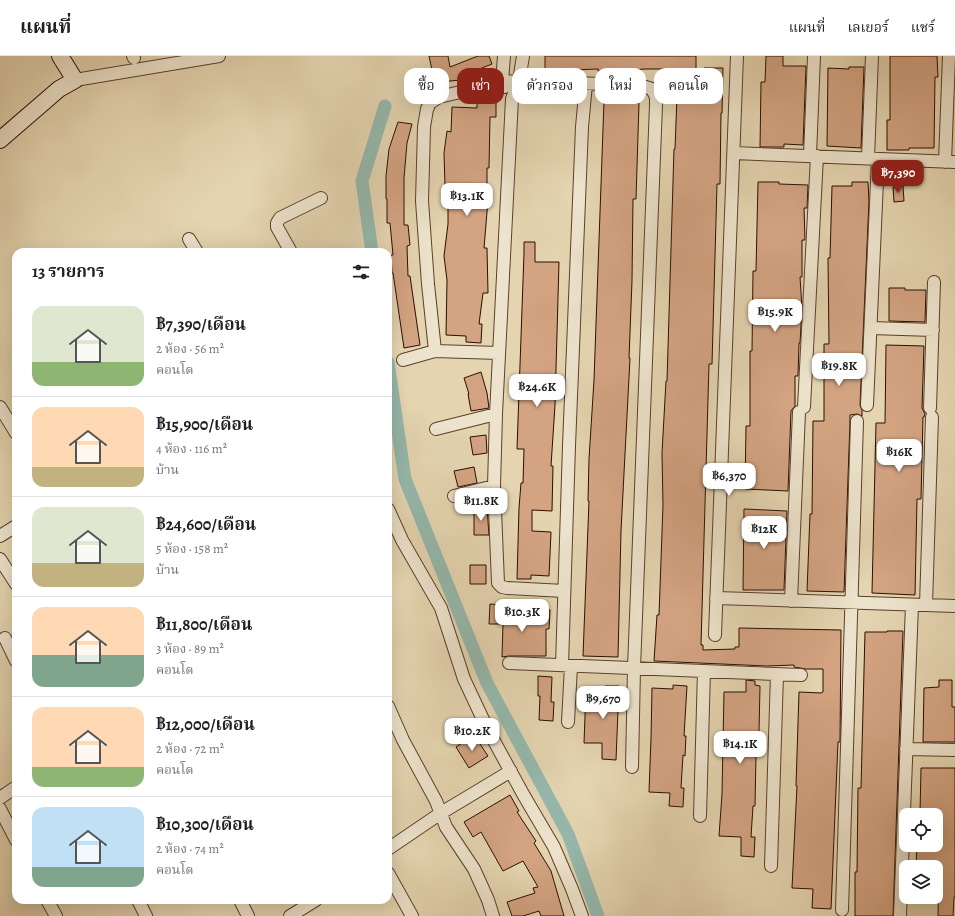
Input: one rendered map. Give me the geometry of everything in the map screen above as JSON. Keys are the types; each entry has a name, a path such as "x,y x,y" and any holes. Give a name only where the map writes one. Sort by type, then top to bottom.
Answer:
{"street":[{"path":"60,56 75,80"},
{"path":"0,140 59,89 75,80 219,56"},
{"path":"503,68 504,56"},
{"path":"521,68 523,56"},
{"path":"715,635 737,56"},
{"path":"791,601 814,156 814,56"},
{"path":"867,405 871,328 873,159 872,56"},
{"path":"734,153 950,162 948,56"},
{"path":"587,84 639,84 652,89 656,97 634,668 632,767"},
{"path":"504,85 512,99 496,414 494,486 498,583 502,587 507,588 564,591"},
{"path":"435,352 422,201 424,127 427,109 430,103 439,97 457,93"},
{"path":"568,722 564,591 568,446 581,135 584,104"},
{"path":"289,248 277,227 277,223 280,218 321,198"},
{"path":"189,239 195,248"},
{"path":"926,605 934,282"},
{"path":"871,328 933,330"},
{"path":"403,360 435,352 499,353"},
{"path":"0,407 12,426"},
{"path":"436,429 496,414"},
{"path":"842,910 857,421"},
{"path":"454,496 494,486"},
{"path":"392,518 402,540 441,608 464,679 487,728 510,771 554,847 582,916"},
{"path":"0,536 12,528"},
{"path":"0,558 12,578"},
{"path":"716,598 955,606"},
{"path":"900,916 912,604"},
{"path":"5,638 12,653"},
{"path":"510,663 801,675"},
{"path":"700,816 704,671"},
{"path":"772,866 777,674"},
{"path":"392,715 403,740 436,802 446,827 474,868 488,900 493,916"},
{"path":"906,749 955,750"},
{"path":"392,847 440,813 510,771"},
{"path":"0,798 12,790"},
{"path":"0,809 12,832"},
{"path":"392,880 412,916"},
{"path":"49,904 56,916"},
{"path":"140,904 146,916"},
{"path":"242,904 248,916"},
{"path":"290,916 310,904"}],"building":[{"path":"429,56 448,56 450,67 478,56 489,56 492,64 482,68 457,68 457,80 449,81 449,68 432,68"},
{"path":"545,56 696,56 696,68 595,68 587,69 587,68 545,68"},
{"path":"766,56 783,56 783,66 806,66 803,145 784,144 784,147 760,147 761,82 765,82"},
{"path":"890,56 937,56 938,77 935,77 934,148 887,150 887,120 890,120"},
{"path":"849,67 864,67 861,148 827,146 828,68 849,69"},
{"path":"477,104 496,104 496,117 490,117 489,168 487,168 488,200 484,248 487,248 488,293 483,293 479,324 482,324 481,343 466,342 466,336 446,335 447,280 444,256 448,224 448,205 444,205 444,153 447,131 451,132 452,107 477,108"},
{"path":"604,104 639,104 636,199 633,199 630,358 621,531 618,657 583,656 589,501 589,459 594,380"},
{"path":"677,104 722,104 720,184 717,184 712,364 709,364 701,645 703,645 703,650 735,649 735,647 739,647 739,628 841,630 840,742 838,742 831,909 812,908 813,889 792,888 797,786 799,692 823,692 823,669 806,669 794,667 794,665 767,666 654,661 657,615 659,615 663,505 662,453 667,381"},
{"path":"398,122 412,124 407,143 404,178 404,225 408,225 410,245 407,246 408,276 410,276 420,345 404,348 392,273 393,255 390,223 387,223 386,176 389,149"},
{"path":"758,182 779,182 779,184 808,185 807,208 804,208 805,240 802,240 802,277 800,277 802,308 798,376 795,376 795,406 791,411 788,491 745,489 746,426 750,426 750,351 752,351 753,271 756,271"},
{"path":"852,182 868,182 869,201 860,405 862,416 857,414 850,415 844,592 807,591 810,514 812,514 813,421 824,421 824,344 829,344 828,258 830,258 832,186 852,186"},
{"path":"903,186 904,201 894,202 893,187"},
{"path":"524,242 535,242 535,262 559,262 555,405 551,466 553,466 552,511 532,510 532,531 551,532 549,576 531,575 531,579 517,579 519,508 521,483 523,483 524,449 517,449"},
{"path":"889,288 926,290 925,322 889,321"},
{"path":"886,345 924,346 922,408 925,414 923,417 921,499 917,499 915,595 872,593 876,423 885,423"},
{"path":"481,372 487,393 489,408 471,411 469,394 464,378"},
{"path":"486,435 487,453 473,455 470,437"},
{"path":"474,467 477,483 458,487 454,471"},
{"path":"474,508 487,508 489,535 474,535"},
{"path":"744,509 787,511 784,590 743,590"},
{"path":"470,565 486,565 486,584 470,584"},
{"path":"490,604 504,605 503,621 536,622 536,609 550,610 549,629 546,629 546,656 502,657 503,624 489,624"},
{"path":"903,631 893,916 855,916 855,872 857,872 858,788 861,788 865,632"},
{"path":"538,676 552,677 551,702 554,702 553,721 539,720 540,696 538,696"},
{"path":"746,680 755,681 755,685 760,686 755,806 753,806 751,837 755,837 754,857 741,856 741,837 719,836 722,794 724,692 746,692"},
{"path":"939,680 952,680 952,707 955,707 955,742 923,742 924,688 939,687"},
{"path":"673,685 687,686 684,736 686,736 685,756 683,755 681,788 684,788 683,807 669,806 670,793 649,792 652,688 673,689"},
{"path":"605,686 619,686 616,760 602,759 602,743 584,743 586,689 605,690"},
{"path":"474,735 488,756 469,768 456,747"},
{"path":"921,768 955,768 955,897 953,916 938,916 938,904 943,904 943,860 916,860 917,852 943,852 943,808 920,808"},
{"path":"510,795 519,811 517,812 536,841 534,843 551,871 564,916 541,916 539,911 523,916 512,916 507,902 535,893 533,888 538,887 523,861 503,871 481,832 473,837 464,822"}],"waterway":[{"path":"371,248 362,181 385,106"},
{"path":"392,390 405,479 487,683 568,834 598,916"}]}
